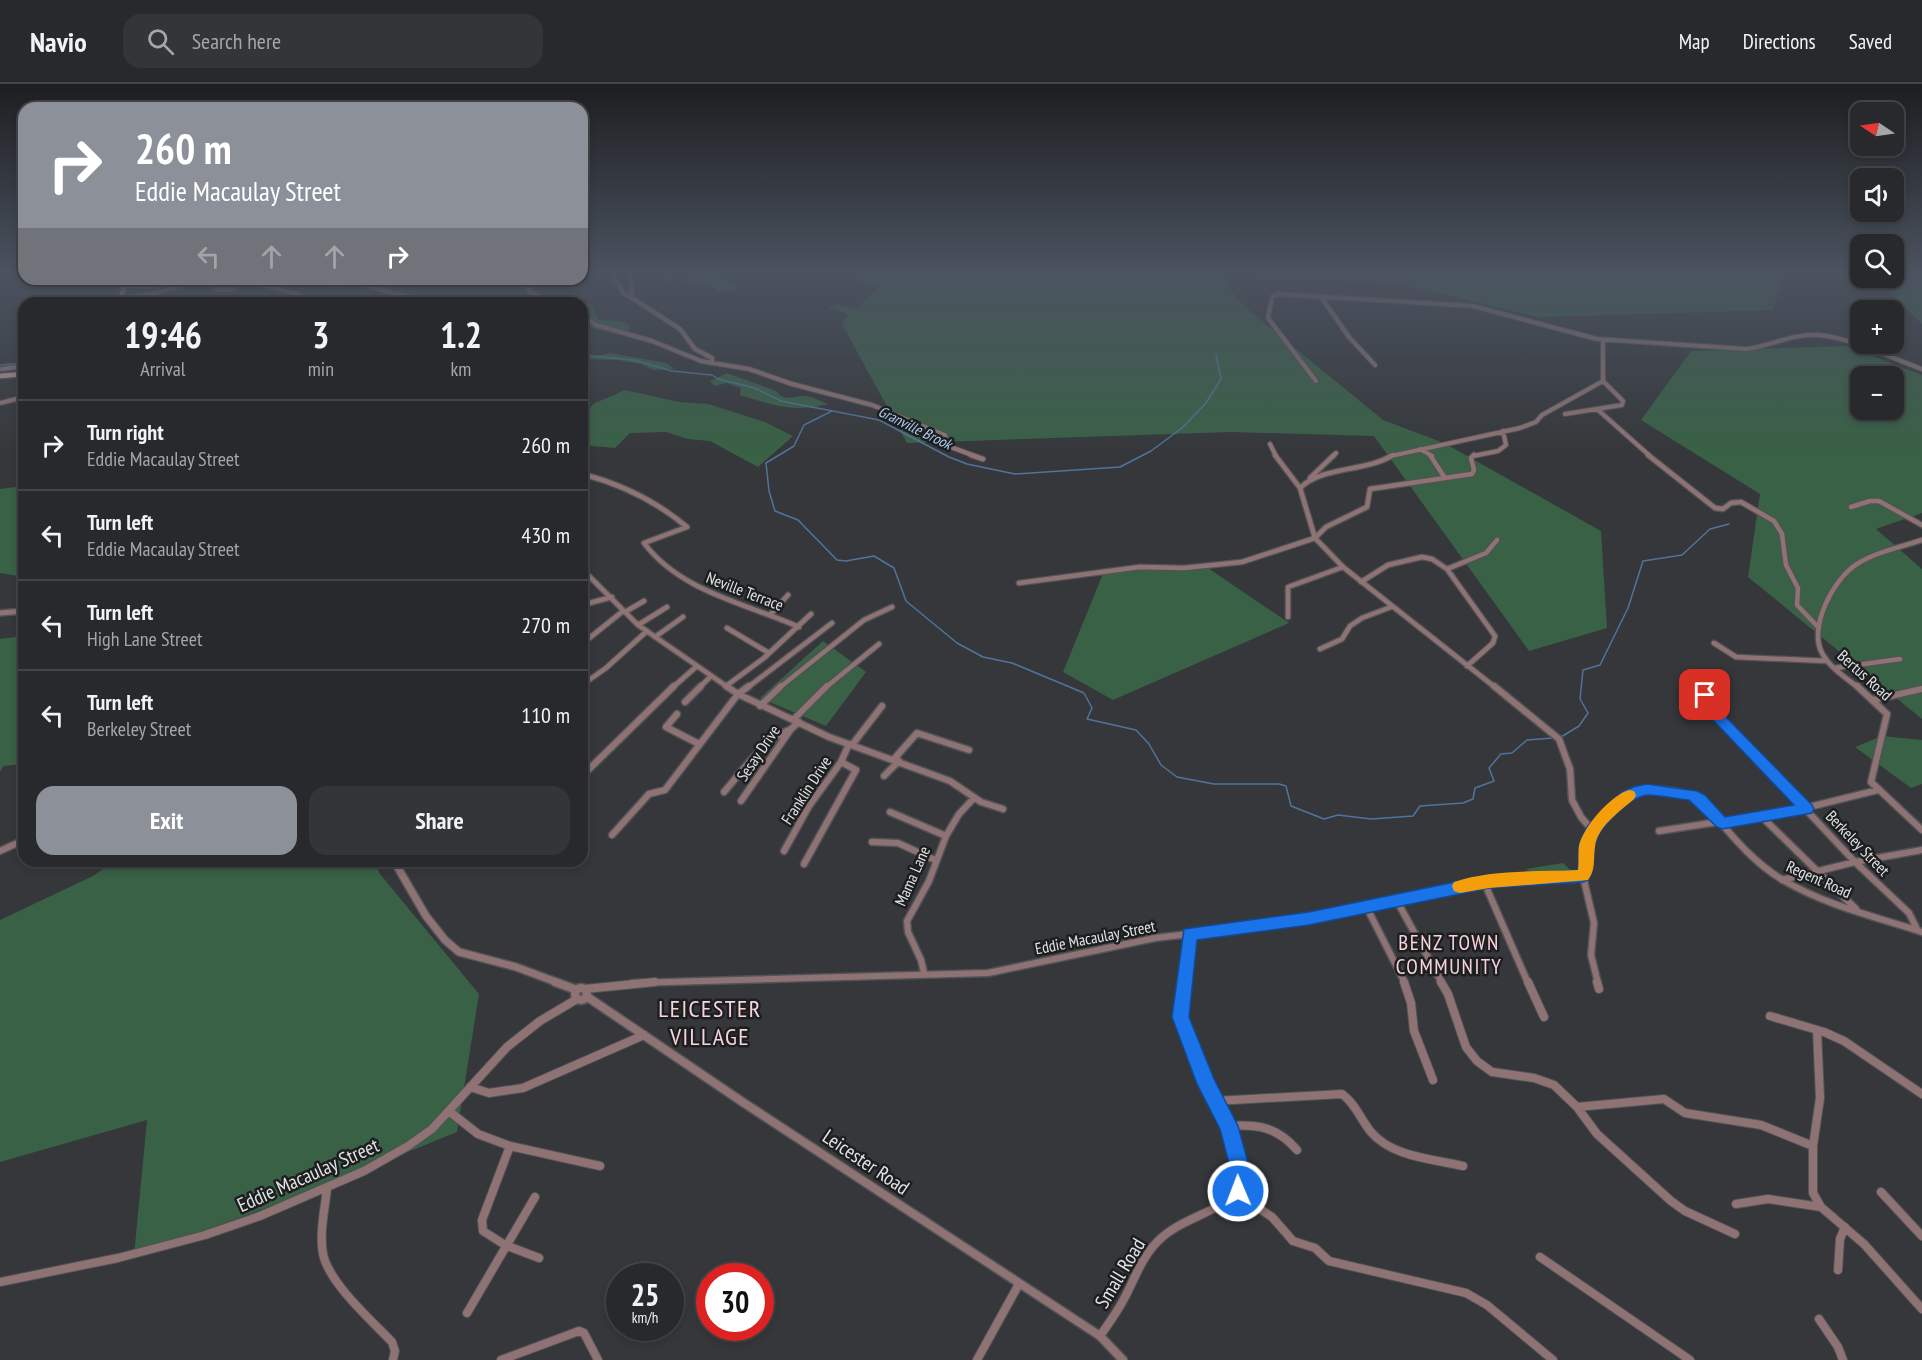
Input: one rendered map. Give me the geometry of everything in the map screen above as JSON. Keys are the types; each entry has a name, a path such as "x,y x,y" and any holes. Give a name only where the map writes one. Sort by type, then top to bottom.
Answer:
{"main road":[{"path":"0,376 18,374"}],"street":[{"path":"626,334 652,341 701,361 749,369 792,384 873,405 945,435 948,446 983,459"},
{"path":"683,334 692,346 712,358 712,362"},
{"path":"1280,334 1316,381"},
{"path":"1347,334 1376,364"},
{"path":"1579,334 1604,340 1754,349 1786,339 1818,335 1839,339 1922,369"},
{"path":"1565,414 1597,410 1623,403 1603,381 1604,340"},
{"path":"2,369 18,367"},
{"path":"1309,479 1380,462 1394,454 1536,422 1542,415 1603,381"},
{"path":"0,403 18,398"},
{"path":"1597,410 1629,439 1715,508 1723,509 1731,503 1741,502 1774,521 1782,534 1786,565 1798,588 1797,605 1819,628"},
{"path":"1019,583 1140,567 1217,566 1242,562 1315,538 1326,527 1367,507 1370,489 1473,473 1472,458 1475,454 1498,451 1506,445 1503,431"},
{"path":"1270,444 1279,462 1300,488 1315,538 1343,567 1390,607 1442,643 1467,666 1559,739 1570,769 1572,800 1581,817 1593,831"},
{"path":"1420,449 1431,455 1445,478"},
{"path":"1300,488 1336,453"},
{"name":"Neville Terrace","path":"588,475 632,491 663,509 687,527 645,541 651,553 696,588 799,627 726,686"},
{"path":"1851,507 1870,501 1879,501 1922,525"},
{"path":"1447,569 1486,553 1497,540"},
{"name":"Bertus Road","path":"1878,790 1871,778 1888,718 1884,710 1827,661 1818,645 1819,628 1826,602 1838,579 1873,555 1922,540"},
{"path":"1360,582 1388,565 1422,557 1432,559 1447,569 1495,636 1493,642 1467,666"},
{"path":"1288,617 1288,587 1343,567"},
{"path":"588,576 638,625 738,694 851,745 950,781 974,798 1003,809"},
{"path":"770,615 788,595"},
{"path":"588,603 612,597"},
{"path":"588,639 624,611 644,602"},
{"path":"638,625 667,607"},
{"path":"760,705 785,682 864,620 892,607"},
{"path":"1320,649 1342,639 1345,631 1357,619 1390,607"},
{"path":"0,613 18,612"},
{"path":"799,627 812,614"},
{"path":"655,637 683,617"},
{"path":"612,835 649,794 665,790 738,694 832,623"},
{"path":"727,628 769,653"},
{"path":"588,681 606,668 647,631"},
{"path":"1714,643 1736,657 1827,661"},
{"name":"Sesay Drive","path":"741,801 766,768 796,721 834,679 879,644"},
{"path":"1835,668 1900,659"},
{"path":"588,771 613,749 666,691 697,666"},
{"path":"685,702 711,676"},
{"path":"1873,700 1922,689"},
{"name":"Berkeley Street","path":"1705,695 1719,717 1856,862 1909,914 1919,931"},
{"name":"Franklin Drive","path":"784,851 809,806 851,745 882,706"},
{"path":"677,714 666,727 699,744"},
{"path":"724,792 755,753 778,734 791,729"},
{"path":"884,776 917,733 969,750"},
{"path":"804,864 848,789 856,770 841,762"},
{"path":"1599,989 1592,955 1593,923 1583,876 1586,871 1587,845 1593,831 1606,815 1627,796 1647,790 1696,796 1722,823"},
{"path":"1659,831 1806,809 1845,801 1878,790 1922,830"},
{"name":"Mama Lane","path":"924,973 921,960 908,932 907,921 929,881 935,860 946,836 959,814 974,798"},
{"path":"890,812 946,836"},
{"path":"1761,816 1857,910"},
{"name":"Regent Road","path":"1722,823 1757,861 1782,879 1822,899 1919,931"},
{"path":"872,842 898,843 935,860"},
{"path":"0,851 18,843"},
{"path":"1782,879 1815,870 1922,850"},
{"name":"Leicester Road","path":"397,867 426,916 445,940 459,952 516,967 581,994 617,1015 1100,1336 1123,1360"},
{"name":"Eddie Macaulay Street","path":"0,1282 148,1251 234,1226 327,1188 421,1138 450,1112 500,1054 530,1028 581,994 641,982 884,977 924,973 997,971 1145,940 1309,919 1484,882 1583,876"},
{"path":"1484,882 1497,916 1544,1017"},
{"path":"1397,901 1448,994 1471,1055 1492,1072 1534,1078 1554,1085 1577,1107 1597,1134 1671,1201 1685,1211 1735,1234"},
{"path":"1367,908 1405,983 1411,1003 1414,1031 1433,1080"},
{"path":"1190,934 1180,1017 1215,1101 1229,1126 1238,1159 1237,1194 1272,1217 1293,1241 1315,1248 1329,1261 1454,1289 1477,1298 1543,1357 1553,1360"},
{"path":"1770,1016 1816,1029 1844,1041 1922,1094"},
{"path":"1816,1029 1820,1098 1813,1146 1813,1193 1821,1207 1864,1244 1922,1309"},
{"path":"471,1087 489,1093 523,1088 644,1035"},
{"path":"1215,1101 1342,1094 1354,1103 1371,1132 1382,1142 1395,1148 1463,1166"},
{"path":"1577,1107 1664,1099 1685,1113 1761,1125 1813,1146"},
{"path":"450,1112 478,1134 510,1146 600,1166"},
{"path":"1229,1126 1251,1125 1272,1128 1286,1136 1297,1150"},
{"path":"510,1146 481,1226 483,1231 506,1245 539,1258"},
{"path":"327,1188 323,1256 328,1267 348,1293 392,1342 395,1351 393,1360"},
{"path":"1881,1192 1922,1236"},
{"name":"Small Road","path":"1100,1336 1125,1296 1144,1257 1159,1240 1173,1230 1229,1201 1237,1194"},
{"path":"467,1313 535,1197"},
{"path":"1736,1204 1745,1200 1778,1198 1821,1207"},
{"path":"1838,1270 1840,1239 1845,1227"},
{"path":"1540,1257 1690,1360"},
{"path":"976,1360 1019,1284"},
{"path":"1819,1319 1838,1347 1843,1360"},
{"path":"501,1360 579,1331 584,1333 598,1360"}],"green space":[{"path":"847,334 1277,334 1383,420 1444,443 1601,531 1607,628 1529,651 1374,436 1230,432 907,443"},
{"path":"1846,346 1850,348 1850,354 1867,354 1898,366 1850,366 1850,420 1904,420 1904,368 1922,375 1922,513 1876,529 1922,569 1922,719 1748,577 1760,494 1641,420 1691,351"},
{"path":"610,353 666,363 675,369 653,370 641,364 588,358"},
{"path":"727,373 789,398 807,396 828,404 805,408 784,407 740,395 741,388 726,383 715,386 710,381"},
{"path":"625,390 679,402 708,404 765,422 793,436 758,467 710,441 688,439 666,432 630,433 615,448 588,446 588,411 593,404"},
{"path":"18,487 18,576 0,573 0,489"},
{"path":"1208,568 1289,623 1113,700 1063,672 1104,571"},
{"path":"18,637 18,765 3,766 0,772 0,639"},
{"path":"823,641 866,672 826,726 760,698"},
{"path":"1882,736 1922,740 1922,784 1911,788 1855,747"},
{"path":"1563,863 1576,875 1576,884 1542,880 1526,869"},
{"path":"106,867 377,867 380,874 479,994 457,1132 300,1196 134,1255 147,1120 0,1162 0,920 93,876"}],"waterway":[{"name":"Granville Brook","path":"588,356 634,360 672,371 712,375 718,379 755,388 781,401 879,420 949,457 967,464 1015,474 1120,467 1151,451 1182,428 1206,403 1221,379 1216,355"},
{"name":"Granville Brook","path":"0,365 18,364"},
{"path":"832,411 804,425 794,446 766,463 769,491 775,511 798,520 837,560 846,561 874,556 894,568 906,601 957,643 983,657 1012,663 1084,693 1092,708 1087,719 1136,730 1149,744 1161,765 1177,777 1214,784 1279,784 1286,786 1291,806 1324,819 1338,815 1371,819 1413,816 1420,806 1463,803 1473,799 1475,788 1494,781 1489,768 1501,754 1512,753 1527,740 1553,738"},
{"path":"1561,737 1579,726 1588,713 1580,699 1583,670 1600,665 1628,608 1643,561 1682,555 1710,529 1729,524"}],"slow traffic":[{"path":"1460,886 1489,881 1583,876 1586,871 1587,845 1593,831 1606,815 1629,795"}],"district":[{"name":"BENZ TOWN COMMUNITY","path":"1449,955"},
{"name":"LEICESTER VILLAGE","path":"710,1023"}],"route":[{"path":"1238,1191 1238,1159 1229,1126 1206,1084 1180,1017 1190,934 1309,919 1489,881 1583,876 1586,871 1587,845 1593,831 1606,815 1627,796 1638,791 1696,796 1722,823 1806,809 1719,717 1705,695"}]}
